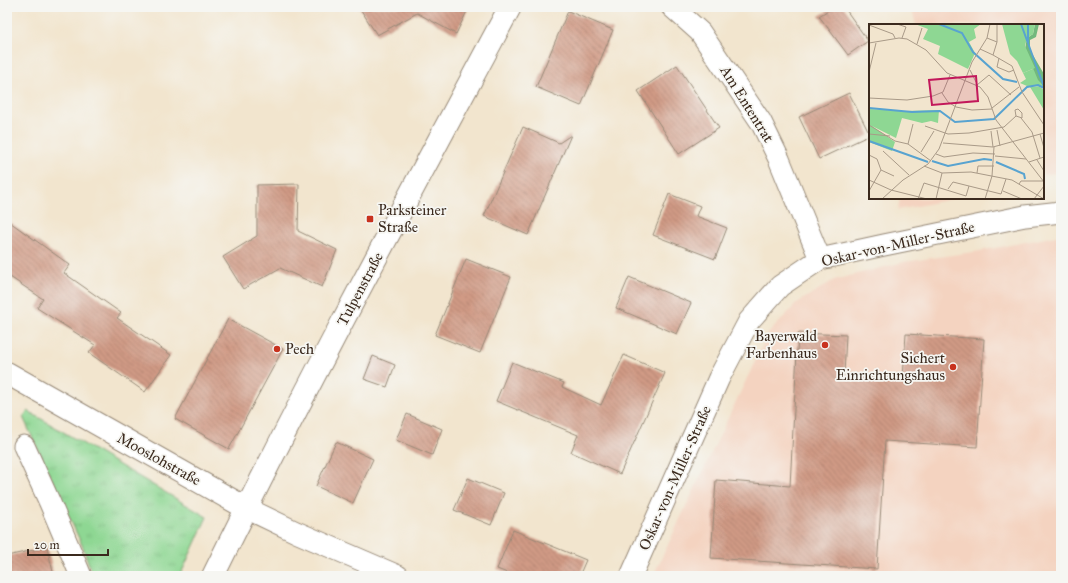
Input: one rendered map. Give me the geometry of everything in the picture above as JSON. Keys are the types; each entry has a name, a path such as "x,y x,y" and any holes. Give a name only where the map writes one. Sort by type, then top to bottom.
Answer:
{"street":[{"name":"Tulpenstraße","path":"246,508 359,290 510,7"},
{"name":"Am Ententrat","path":"672,7 700,32 761,122 779,159 820,259"},
{"name":"Oskar-von-Miller-Straße","path":"631,576 719,378 749,321 780,286 820,259 1025,216 1061,212"},
{"name":"Mooslohstraße","path":"7,374 246,508"},
{"path":"24,446 81,576"},
{"path":"213,576 246,508 296,532 398,576"}],"shaded area":[{"path":"911,7 1061,7 1061,172 1044,175 1044,24 916,24"},
{"path":"900,199 952,199 898,210"},
{"path":"1061,235 1061,576 653,576 768,334 797,303 834,280 904,262 980,251"}],"green space":[{"path":"28,411 207,517 180,576 93,576 82,545 23,417"}],"building":[{"path":"359,7 469,7 456,34 417,13 377,35"},
{"path":"833,7 844,7 868,41 848,55 819,16"},
{"path":"568,11 613,30 581,106 536,87"},
{"path":"677,65 719,128 679,154 638,91"},
{"path":"849,93 869,135 819,159 799,117"},
{"path":"523,127 559,143 571,135 528,235 484,216"},
{"path":"299,184 298,231 337,250 322,287 280,268 243,289 223,257 257,236 257,185"},
{"path":"669,194 700,206 696,216 727,228 715,259 653,235"},
{"path":"7,220 70,265 64,273 121,313 117,318 171,355 145,392 89,353 95,345 37,308 43,299 7,275"},
{"path":"466,259 511,277 480,353 435,335"},
{"path":"629,277 691,303 677,334 616,308"},
{"path":"228,319 283,349 229,449 175,419"},
{"path":"798,333 846,335 844,375 903,378 906,334 984,339 977,447 885,441 877,569 711,558 716,480 790,486"},
{"path":"624,355 665,373 620,474 571,452 578,435 496,401 512,362 564,383 562,387 601,405"},
{"path":"373,356 395,365 387,387 364,379"},
{"path":"407,414 442,429 432,455 396,440"},
{"path":"336,442 373,459 353,503 316,486"},
{"path":"468,478 504,493 491,525 454,510"},
{"path":"513,530 586,560 579,576 515,576 497,569"},
{"path":"47,547 54,576 7,576 7,556"}],"place":[{"name":"Parksteiner Straße","path":"370,219"},
{"name":"Bayerwald Farbenhaus","path":"825,345"},
{"name":"Pech","path":"277,349"},
{"name":"Sichert Einrichtungshaus","path":"953,367"}]}
